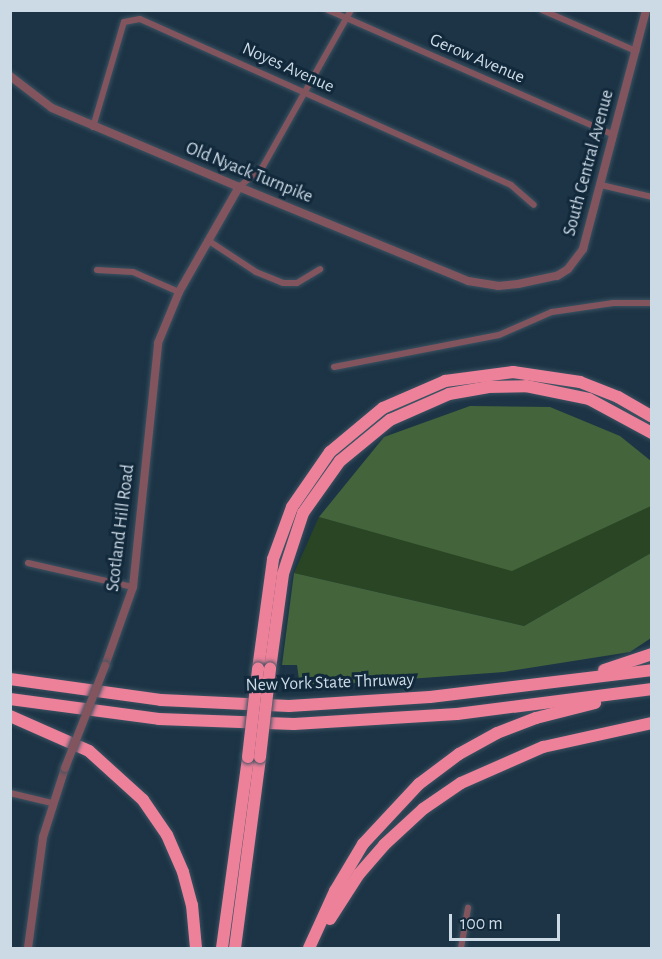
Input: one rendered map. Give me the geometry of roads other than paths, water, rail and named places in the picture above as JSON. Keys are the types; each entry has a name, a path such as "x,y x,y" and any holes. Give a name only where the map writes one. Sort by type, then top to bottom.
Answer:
{"highway":[{"path":"235,948 264,669 271,566 286,519 321,462 371,416 407,395 445,381 513,372 580,382 618,397 651,417"},
{"path":"264,669 283,574 303,513 340,461 390,420 449,394 487,387 525,386 563,392 601,404 651,434"},
{"path":"572,680 651,654"},
{"name":"New York State Thruway","path":"10,679 138,698 260,706 394,701 651,670"},
{"path":"311,948 339,885 363,844 399,803 437,769 477,744 524,722 651,689"},
{"name":"New York State Thruway","path":"10,699 159,719 294,724 430,717 651,689"},
{"path":"10,716 89,751 143,800 181,865 192,905 196,948"},
{"path":"311,948 366,864 441,795 523,754 651,723"},
{"path":"222,948 254,757"}],"street":[{"name":"Gerow Avenue","path":"328,10 614,135"},
{"path":"239,188 262,168 303,91 351,10"},
{"path":"542,10 636,51"},
{"name":"South Central Avenue","path":"484,285 540,280 568,269 583,249 646,10"},
{"name":"Noyes Avenue","path":"93,127 120,31 124,22 131,18 303,91 511,185 534,205"},
{"name":"Old Nyack Turnpike","path":"10,76 52,108 93,127 239,188 484,285"},
{"path":"601,185 651,197"},
{"name":"Scotland Hill Road","path":"28,948 36,874 52,803 133,587 154,366 166,318 239,188"},
{"path":"208,241 256,272 284,283 297,283 320,268"},
{"path":"97,270 133,272 179,292"},
{"path":"334,367 499,335 552,312 613,303 651,303"},
{"path":"28,563 133,587"},
{"path":"10,793 52,803"},
{"path":"461,948 468,908"}]}
